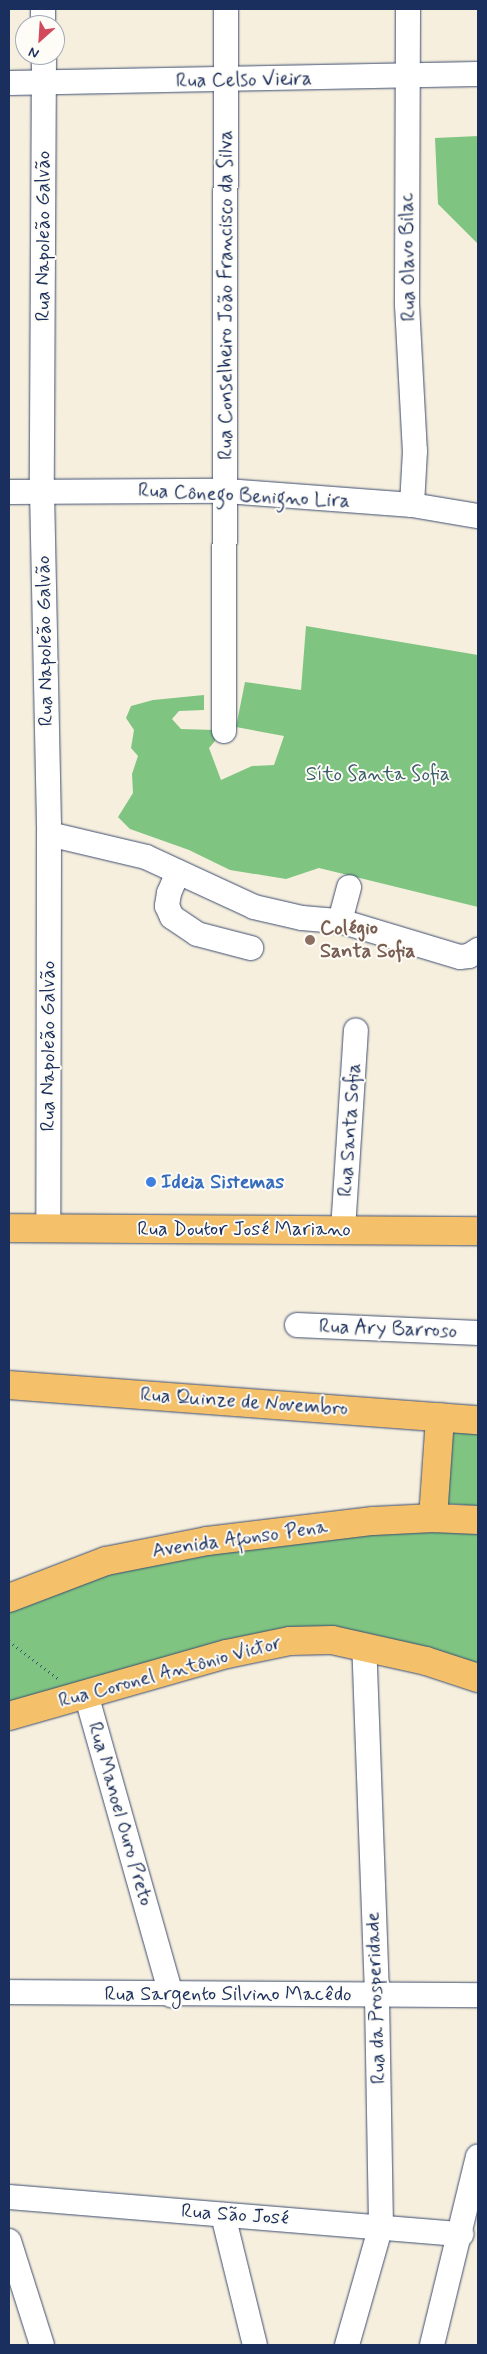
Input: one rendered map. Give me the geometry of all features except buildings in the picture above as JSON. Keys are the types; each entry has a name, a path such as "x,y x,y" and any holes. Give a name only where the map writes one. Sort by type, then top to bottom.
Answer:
{"main road":[{"name":"Rua Doutor José Mariano","path":"9,1228 478,1230"},
{"name":"Rua Quinze de Novembro","path":"9,1384 478,1420"},
{"path":"433,1518 440,1417"},
{"name":"Avenida Afonso Pena","path":"9,1598 97,1564 156,1550 292,1530 433,1518 478,1520"},
{"name":"Rua Coronel Antônio Victor","path":"9,1716 270,1644 311,1639 364,1646 478,1678"}],"street":[{"name":"Rua Conselheiro João Francisco da Silva","path":"224,732 226,9"},
{"name":"Rua Olavo Bilac","path":"408,9 407,305 415,451 412,505"},
{"name":"Rua Napoleão Galvão","path":"44,65 42,490 49,834 48,1228"},
{"name":"Rua Celso Vieira","path":"9,82 225,81 478,74"},
{"name":"Rua Cônego Benigno Lira","path":"9,492 42,490 226,491 412,505 478,516"},
{"path":"49,834 146,857 254,907 302,918 340,921 460,957 470,956 478,950"},
{"path":"178,872 168,893 167,906 172,917 198,934 251,948"},
{"path":"340,921 348,887"},
{"name":"Rua Santa Sofia","path":"343,1230 356,1030"},
{"name":"Rua Ary Barroso","path":"298,1325 478,1333"},
{"name":"Rua da Prosperidade","path":"347,2345 381,2226 377,1994 364,1646"},
{"name":"Rua Manoel Ouro Preto","path":"86,1694 171,1995"},
{"name":"Rua Sargento Silvino Macêdo","path":"9,1992 171,1995 478,1995"},
{"path":"432,2345 461,2234 478,2157"},
{"name":"Rua São José","path":"9,2197 461,2234"},
{"path":"223,2215 255,2345"},
{"path":"9,2241 42,2345"}],"path":[{"path":"9,1641 56,1678 86,1694"}],"green space":[{"path":"478,136 478,244 438,204 435,138"},
{"name":"Síto Santa Sofia","path":"306,626 478,655 478,907 319,868 286,879 230,870 189,850 130,829 118,817 133,793 132,774 138,756 131,748 134,730 126,718 131,706 153,700 204,695 204,710 179,711 172,719 181,729 215,730 215,741 209,748 221,780 252,766 274,765 284,736 236,727 245,682 301,690"},
{"path":"450,1428 478,1431 478,1506 439,1503"},
{"path":"363,1527 478,1530 478,1666 366,1633 304,1628 9,1704 9,1608 101,1572"}],"place":[{"name":"Colégio Santa Sofia","path":"310,940"},
{"name":"Ideia Sistemas","path":"151,1182"}]}
